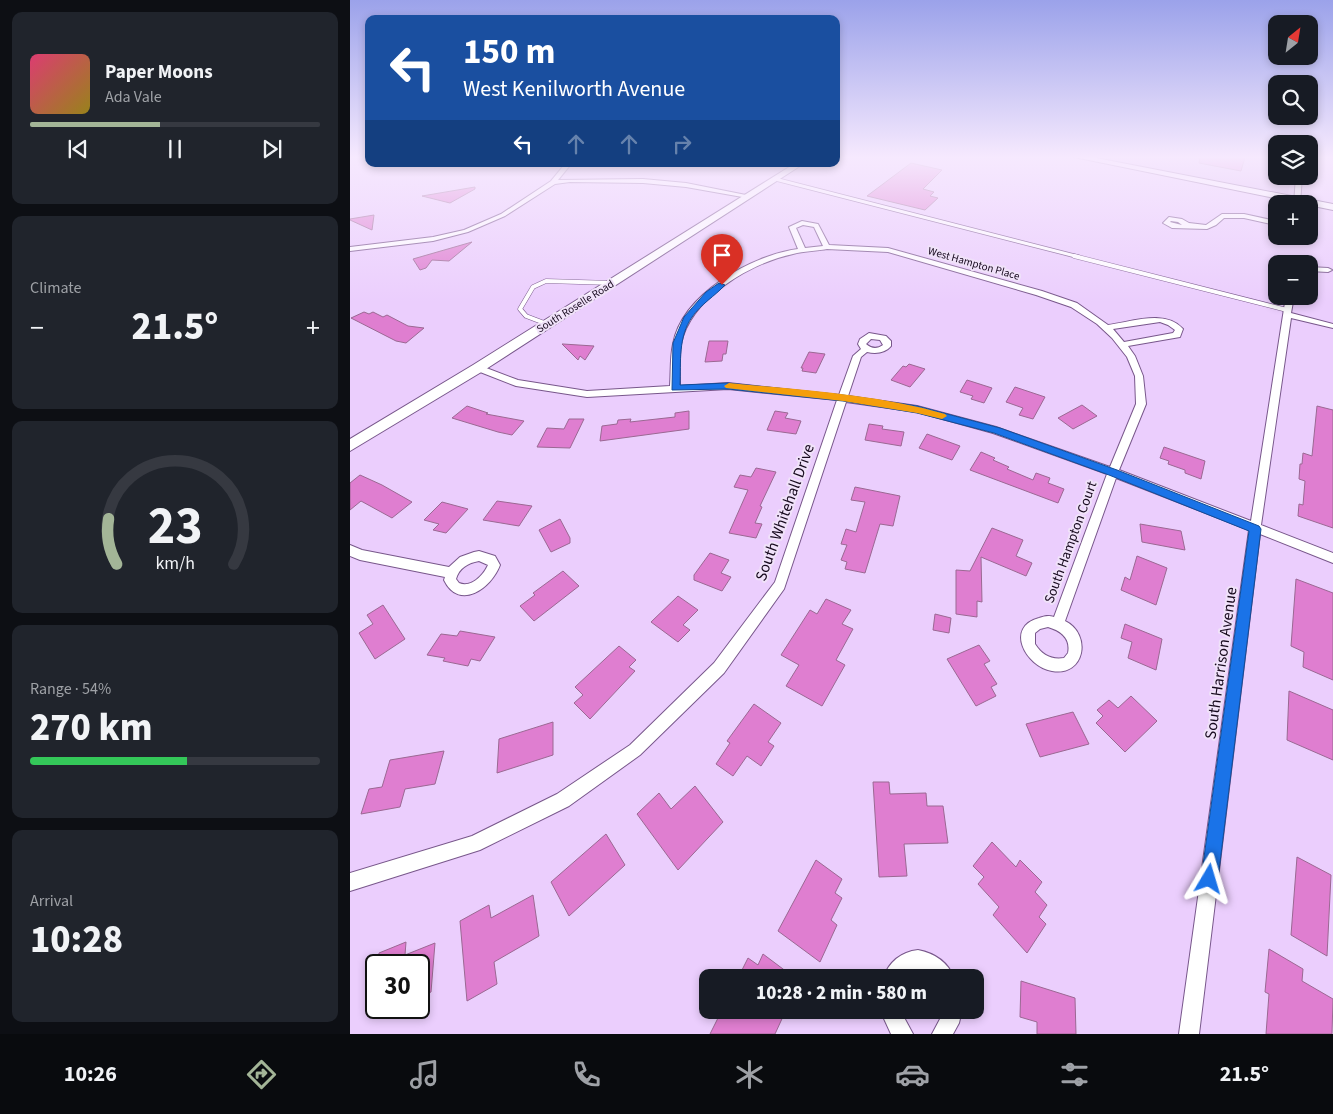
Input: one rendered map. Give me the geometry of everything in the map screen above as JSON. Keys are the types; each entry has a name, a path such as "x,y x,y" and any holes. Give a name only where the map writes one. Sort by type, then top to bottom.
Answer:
{"main road":[{"name":"South Roselle Road","path":"350,446 478,368 734,205"}],"street":[{"path":"350,249 433,239 466,231 503,215 518,205"},
{"path":"1187,225 1208,227 1222,216 1231,215 1268,222"},
{"path":"802,250 792,227 802,223 816,225 827,247"},
{"name":"West Hampton Place","path":"675,388 677,343 688,317 709,294 734,275 760,262 802,250 827,247 888,250 1040,293 1074,305 1106,328 1130,356 1139,376 1141,404 1113,472"},
{"path":"1318,270 1331,271"},
{"name":"South Harrison Avenue","path":"1189,1034 1255,529 1288,305"},
{"path":"1287,312 1333,326"},
{"path":"1106,328 1160,320 1179,329 1177,335 1122,345"},
{"name":"South Whitehall Drive","path":"350,882 474,844 563,800 635,750 719,668 780,585 857,356 866,349"},
{"path":"478,368 516,383 586,394 728,386 843,398 917,409 996,430 1113,472 1333,558"},
{"name":"South Hampton Court","path":"1058,623 1113,472"},
{"path":"350,550 360,555 451,573"},
{"path":"898,969 900,965 911,959 924,959 938,969"},
{"path":"893,1019 903,1034"},
{"path":"942,1034 950,1019"}],"lane":[{"path":"876,205 1287,312"},
{"path":"547,324 526,316 520,309 533,287 546,281 612,283"}],"building":[{"path":"905,205 930,205 925,210"},
{"path":"374,215 372,230 350,220 350,219"},
{"path":"472,242 449,261 432,260 426,268 420,270 413,259"},
{"path":"364,312 369,314 373,312 383,317 387,315 408,326 424,328 406,343 396,341 351,318"},
{"path":"709,341 728,341 726,354 723,354 722,361 705,362"},
{"path":"562,344 594,346 585,360 580,356 578,360"},
{"path":"809,352 825,354 816,373 802,371 803,368 801,368"},
{"path":"909,364 925,369 910,387 891,380 903,366 906,367"},
{"path":"967,380 992,388 984,403 971,399 973,396 960,392"},
{"path":"1015,387 1045,397 1033,419 1019,415 1023,408 1006,402"},
{"path":"1082,405 1097,416 1073,429 1058,418"},
{"path":"467,406 488,413 486,414 524,421 512,435 452,418"},
{"path":"1317,406 1333,410 1333,528 1298,516 1299,504 1303,505 1305,481 1299,479 1300,464 1302,464 1303,453 1312,456"},
{"path":"689,411 689,429 600,441 602,426 617,424 618,420 631,419 630,422 675,417 675,413"},
{"path":"775,411 788,413 785,418 801,421 796,434 767,430"},
{"path":"569,419 584,419 570,448 537,447 547,428 564,429"},
{"path":"869,424 883,426 882,429 904,432 901,446 865,440"},
{"path":"927,434 960,446 952,460 919,448"},
{"path":"1164,447 1205,461 1201,479 1185,473 1185,470 1168,464 1169,461 1160,458"},
{"path":"981,452 1009,467 1007,469 1033,480 1036,473 1050,478 1048,483 1064,489 1058,503 970,470"},
{"path":"756,468 776,472 760,506 762,507 755,523 762,524 756,538 729,533 748,490 734,487 740,475 751,477"},
{"path":"360,475 412,502 392,518 361,501 350,510 350,483"},
{"path":"855,487 900,496 893,526 880,524 865,573 845,569 847,562 841,560 847,545 841,544 846,529 856,532 865,502 851,500"},
{"path":"497,501 532,506 519,526 483,520"},
{"path":"442,502 468,509 446,533 433,530 439,524 424,520"},
{"path":"560,519 570,538 570,543 551,552 539,530"},
{"path":"1140,524 1181,531 1185,550 1142,542"},
{"path":"992,528 1023,540 1016,556 1032,563 1026,576 981,557 982,602 977,601 977,617 956,614 956,570 970,571"},
{"path":"710,553 729,560 721,573 731,577 722,591 694,580 694,575"},
{"path":"1137,556 1167,568 1156,605 1121,590 1125,577 1130,580"},
{"path":"563,571 579,586 534,621 520,606 535,595 533,593"},
{"path":"1296,579 1333,593 1333,680 1303,667 1304,652 1291,646"},
{"path":"678,596 698,610 683,625 690,630 678,642 651,622"},
{"path":"826,599 851,610 842,624 853,629 836,660 845,665 822,706 786,686 799,665 781,655 810,610 817,614"},
{"path":"383,605 405,639 375,659 359,633 373,624 367,615"},
{"path":"935,614 951,618 949,633 933,630"},
{"path":"1125,624 1162,639 1156,670 1128,658 1132,642 1121,638"},
{"path":"460,631 495,637 480,661 471,659 468,666 443,661 445,658 427,655 441,634 457,636"},
{"path":"979,645 990,661 984,664 997,684 991,687 996,696 976,706 947,659"},
{"path":"619,646 636,660 629,667 635,671 590,719 574,703 583,695 575,687"},
{"path":"1289,691 1333,710 1333,760 1287,740"},
{"path":"1131,696 1157,721 1125,752 1096,723 1103,716 1097,710 1109,700 1118,708"},
{"path":"754,704 781,723 768,742 774,746 761,766 747,756 733,776 716,764 730,743 727,741"},
{"path":"1073,712 1089,744 1040,757 1026,724"},
{"path":"553,722 553,755 497,773 499,739"},
{"path":"444,751 435,784 405,789 400,807 361,814 369,789 382,787 390,760"},
{"path":"873,782 889,782 890,794 926,793 927,806 943,806 948,843 904,844 907,876 879,877"},
{"path":"695,786 723,822 678,870 637,814 659,793 671,809"},
{"path":"606,834 625,865 569,916 551,882"},
{"path":"992,842 1016,867 1020,860 1042,882 1035,892 1047,905 1039,917 1046,924 1027,953 993,915 999,907 978,884 984,877 973,866"},
{"path":"1297,857 1331,875 1327,956 1291,935"},
{"path":"816,860 842,879 835,893 842,898 831,920 837,925 820,962 778,931"},
{"path":"533,895 539,936 494,962 497,984 467,1001 460,921 489,905 491,918"},
{"path":"406,942 405,954 379,953"},
{"path":"435,943 431,992 430,954 408,954"},
{"path":"1269,949 1303,969 1302,981 1333,999 1332,1034 1266,1034 1269,994 1265,992"},
{"path":"763,954 783,969 742,969 748,958 758,965"},
{"path":"1021,981 1075,998 1076,1034 1037,1034 1037,1022 1020,1017"},
{"path":"718,1019 782,1019 775,1034 710,1034"}],"slow traffic":[{"path":"729,386 843,398 917,409 942,416"}],"route":[{"path":"722,285 709,294 688,317 677,343 675,388 728,386 843,398 917,409 996,430 1113,472 1255,529 1209,879"}]}
